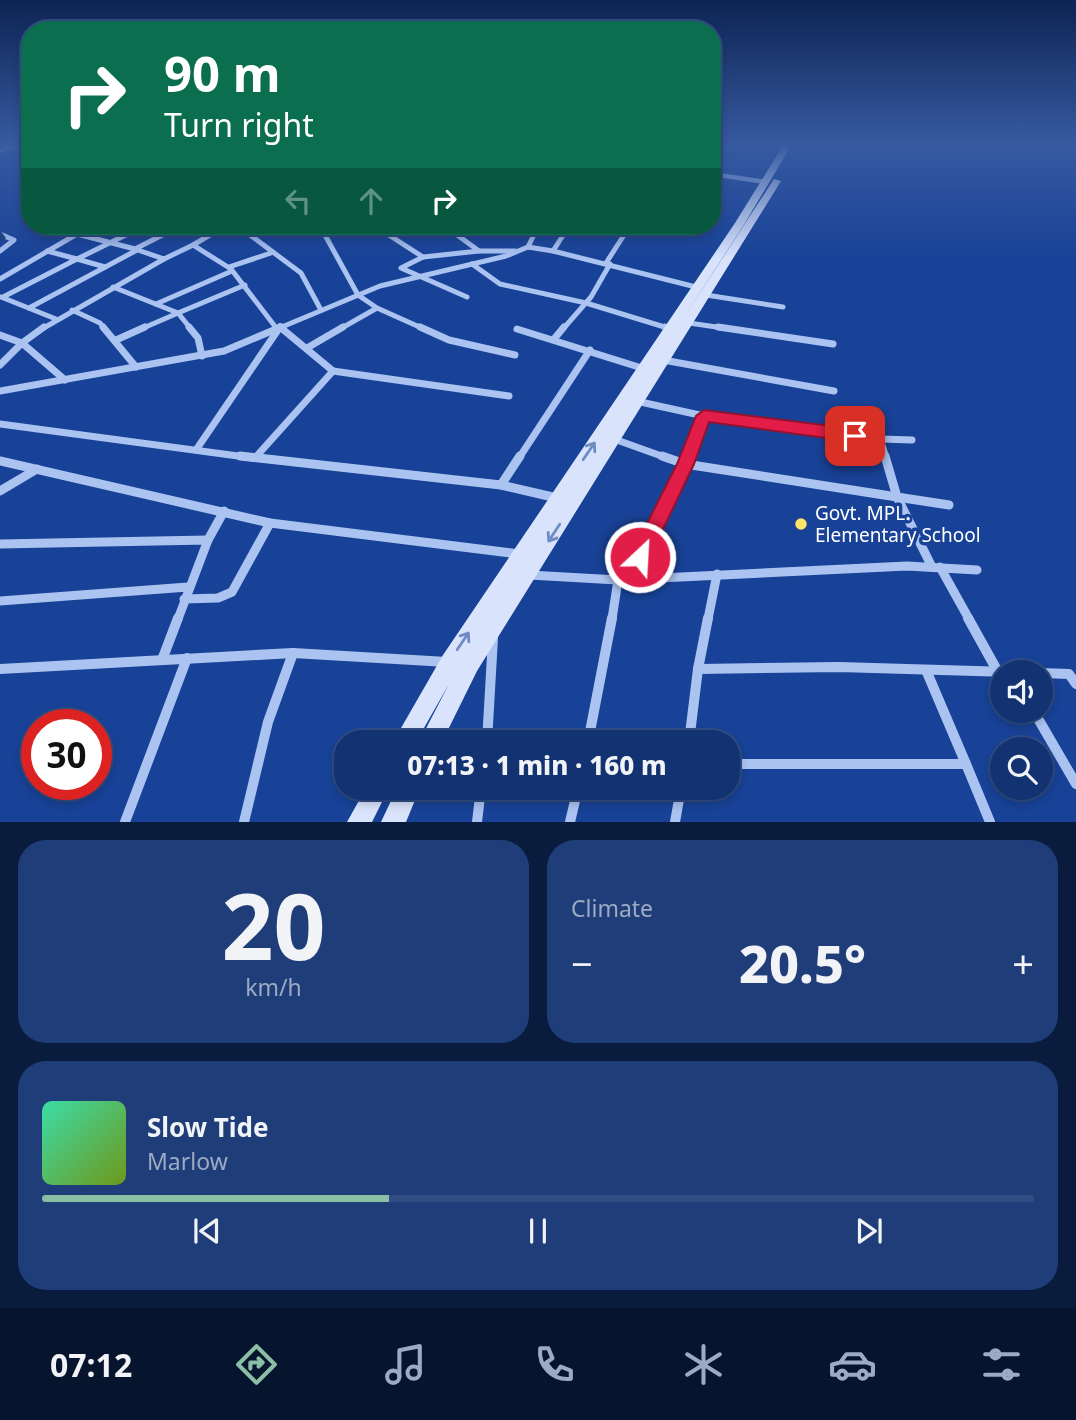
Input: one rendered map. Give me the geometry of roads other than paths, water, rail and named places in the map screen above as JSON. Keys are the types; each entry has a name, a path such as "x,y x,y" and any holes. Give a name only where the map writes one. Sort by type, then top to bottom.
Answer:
{"street":[{"path":"436,730 467,670 663,360 766,182"},
{"path":"701,291 761,211 777,182"},
{"path":"0,234 14,240 0,251"},
{"path":"0,279 75,235"},
{"path":"81,235 164,259"},
{"path":"1,297 126,235"},
{"path":"29,308 163,235"},
{"path":"0,365 22,343 56,319 210,235"},
{"path":"249,235 301,273 321,310"},
{"path":"325,235 358,295 377,308 449,340 515,355"},
{"path":"389,235 423,257"},
{"path":"457,235 479,251"},
{"path":"528,247 534,235"},
{"path":"553,251 563,235"},
{"path":"554,339 586,304 624,235"},
{"path":"193,245 231,269 279,328 333,371 509,396"},
{"path":"0,391 224,351 358,295 528,247 608,263 701,291 783,307"},
{"path":"47,251 104,267"},
{"path":"467,297 401,268 423,257 479,251 519,251"},
{"path":"156,304 271,253"},
{"path":"472,264 500,284 680,328 833,344"},
{"path":"116,340 245,285"},
{"path":"113,287 178,313 198,338 202,355"},
{"path":"1,297 56,319"},
{"path":"307,348 377,308"},
{"path":"72,310 100,323 136,367"},
{"path":"196,450 279,328"},
{"path":"411,730 450,662 557,498 645,369 680,328"},
{"path":"517,329 645,369"},
{"path":"0,335 22,343 65,380"},
{"path":"500,485 590,350"},
{"path":"663,360 834,391"},
{"path":"255,458 333,371"},
{"path":"636,401 704,416 880,439 912,440"},
{"path":"630,579 685,464 704,416"},
{"path":"0,424 255,458 500,485 557,498"},
{"path":"614,439 685,464 949,505"},
{"path":"880,439 897,497 936,567 995,660"},
{"path":"0,461 270,523 521,555"},
{"path":"0,491 37,469"},
{"path":"162,660 188,587 224,511"},
{"path":"184,600 218,598 232,592 270,523"},
{"path":"0,544 208,540"},
{"path":"529,575 618,580 936,567 977,570"},
{"path":"690,730 698,669 717,574"},
{"path":"591,730 603,674 618,580"},
{"path":"0,601 188,587"},
{"path":"488,730 494,631"},
{"path":"244,821 268,722 293,653"},
{"path":"0,669 293,653 450,662 467,670"},
{"path":"125,821 187,658"},
{"path":"698,669 990,672"},
{"path":"926,670 990,821"},
{"path":"1053,673 1069,674 1076,684"},
{"path":"1041,723 1076,784"},
{"path":"740,764 965,764"},
{"path":"359,821 372,800"},
{"path":"393,821 403,800"},
{"path":"477,821 480,800"},
{"path":"570,821 575,800"},
{"path":"675,821 679,800"}],"place":[{"name":"Govt. MPL. Elementary School","path":"801,524"}]}
